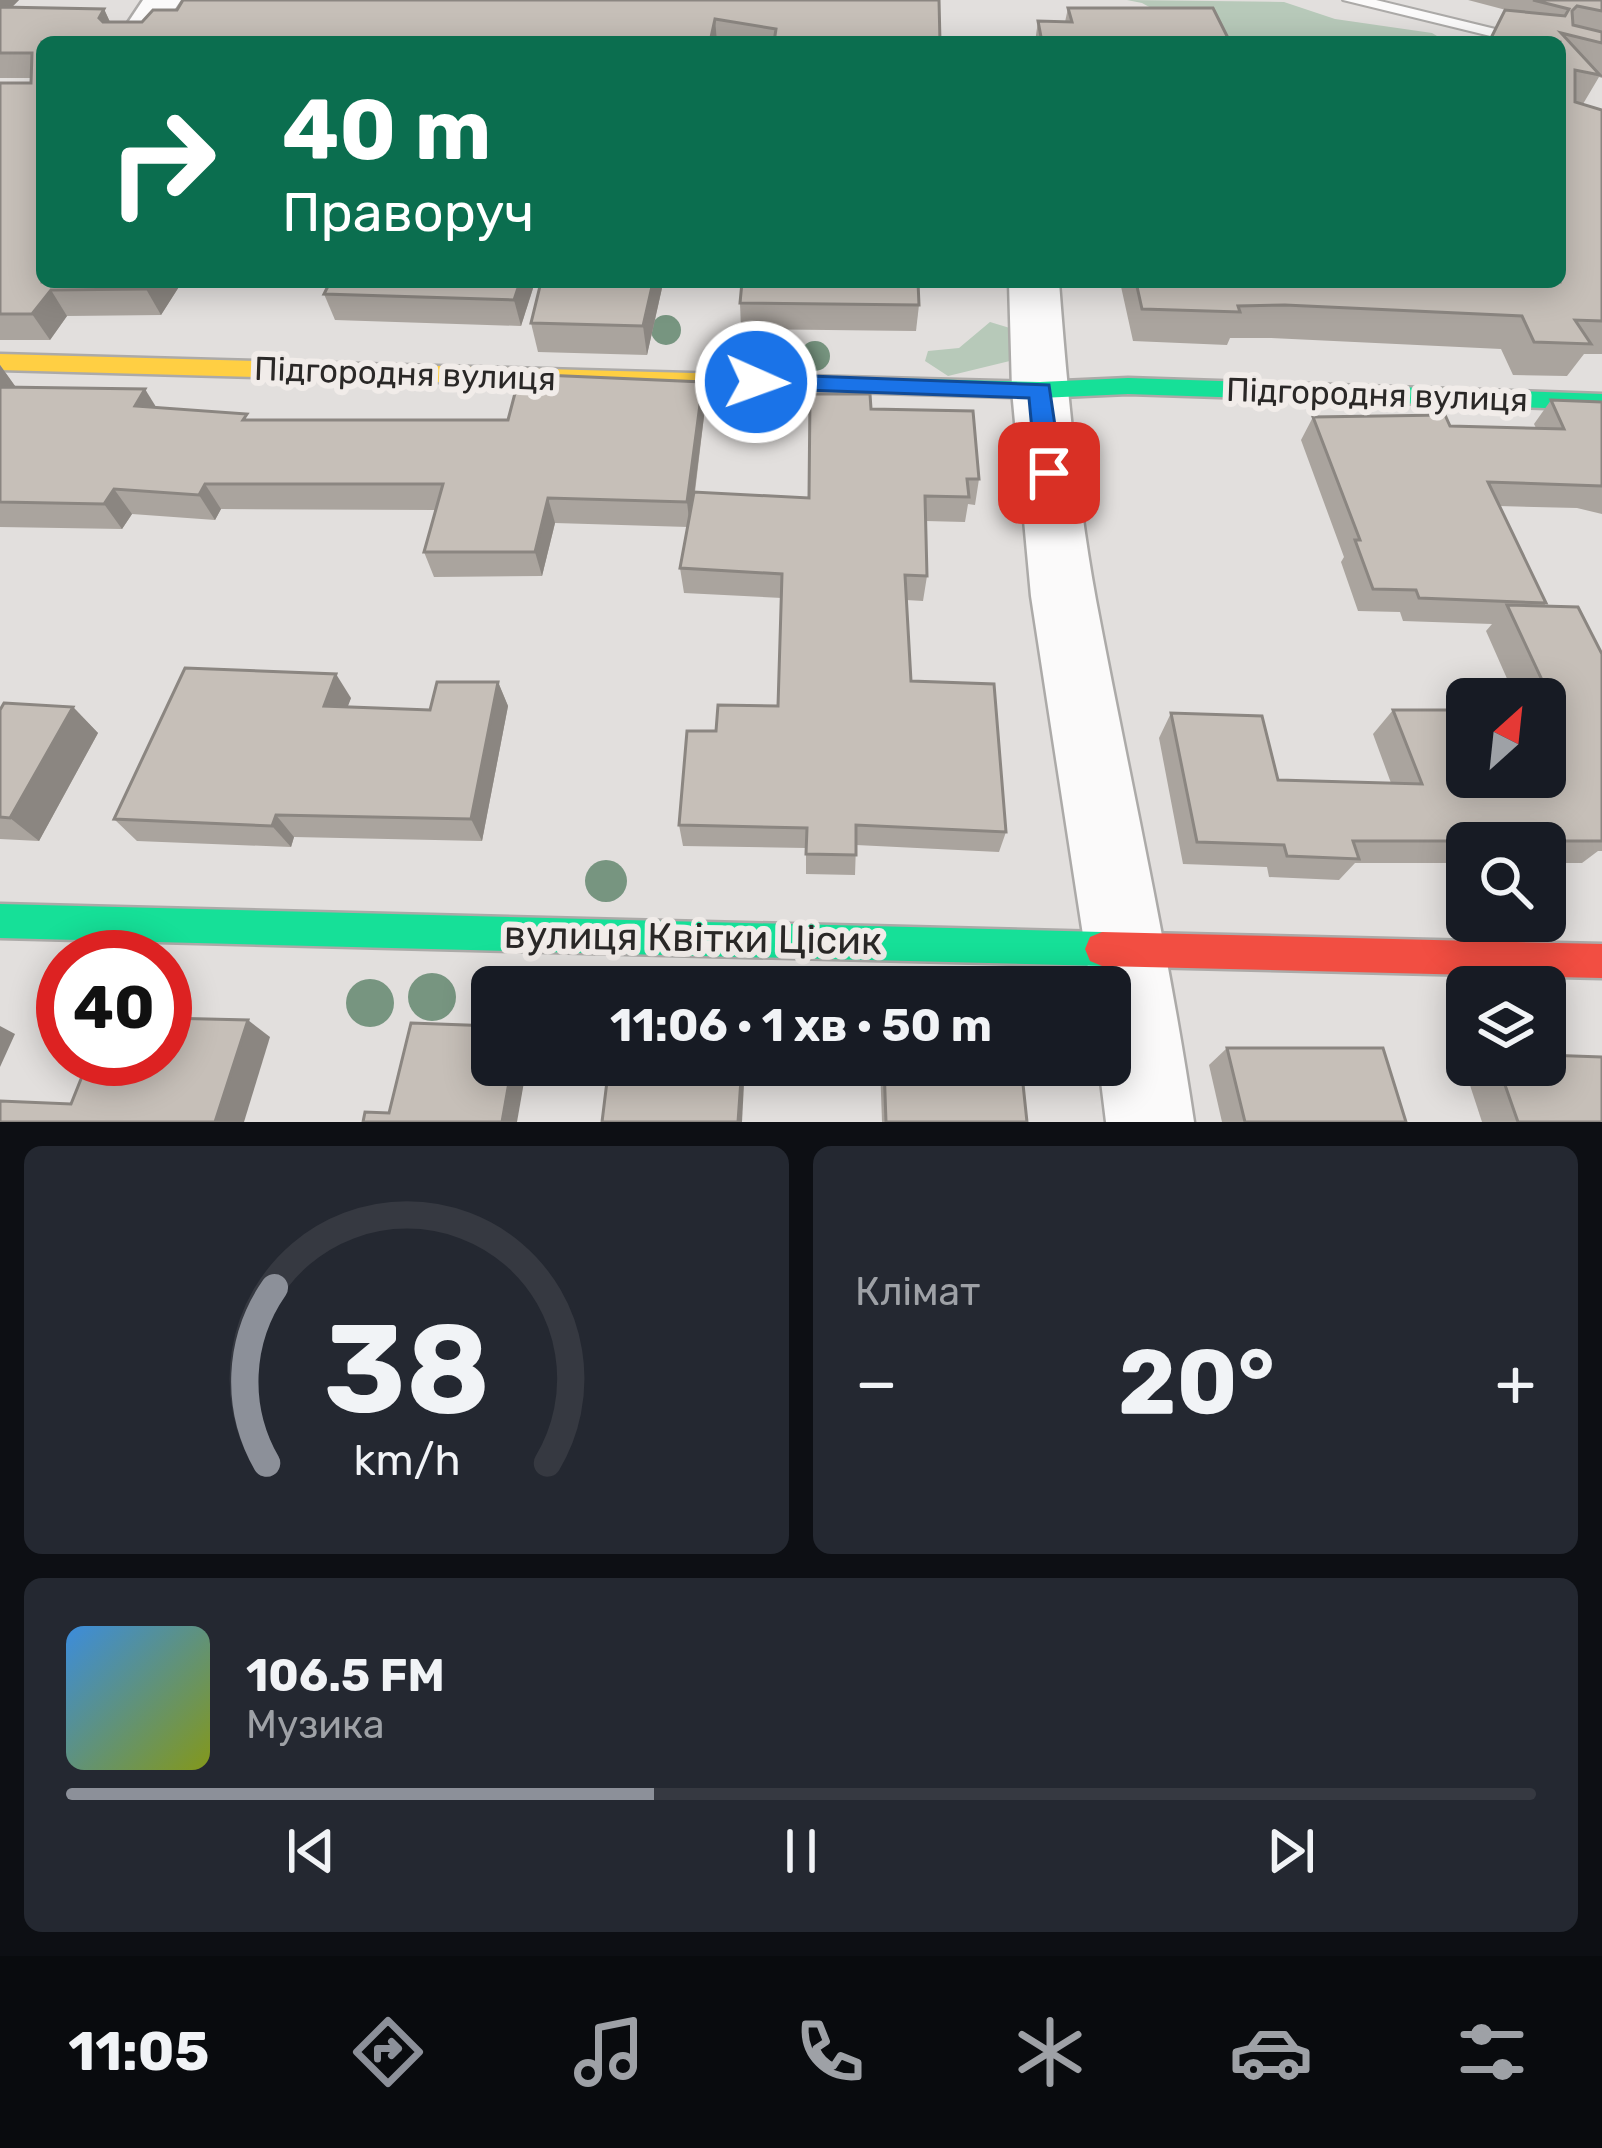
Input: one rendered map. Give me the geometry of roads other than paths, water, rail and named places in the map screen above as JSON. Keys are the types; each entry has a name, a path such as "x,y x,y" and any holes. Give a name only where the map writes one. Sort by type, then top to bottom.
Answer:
{"street":[{"path":"138,36 161,0"},
{"path":"1034,288 1040,391 1063,596 1127,946 1150,1122"},
{"name":"Підгородня вулиця","path":"0,362 1040,391 1128,386 1602,402"},
{"name":"вулиця Квітки Цісик","path":"0,921 1602,961"}],"lane":[{"path":"1352,0 1513,36"}]}
